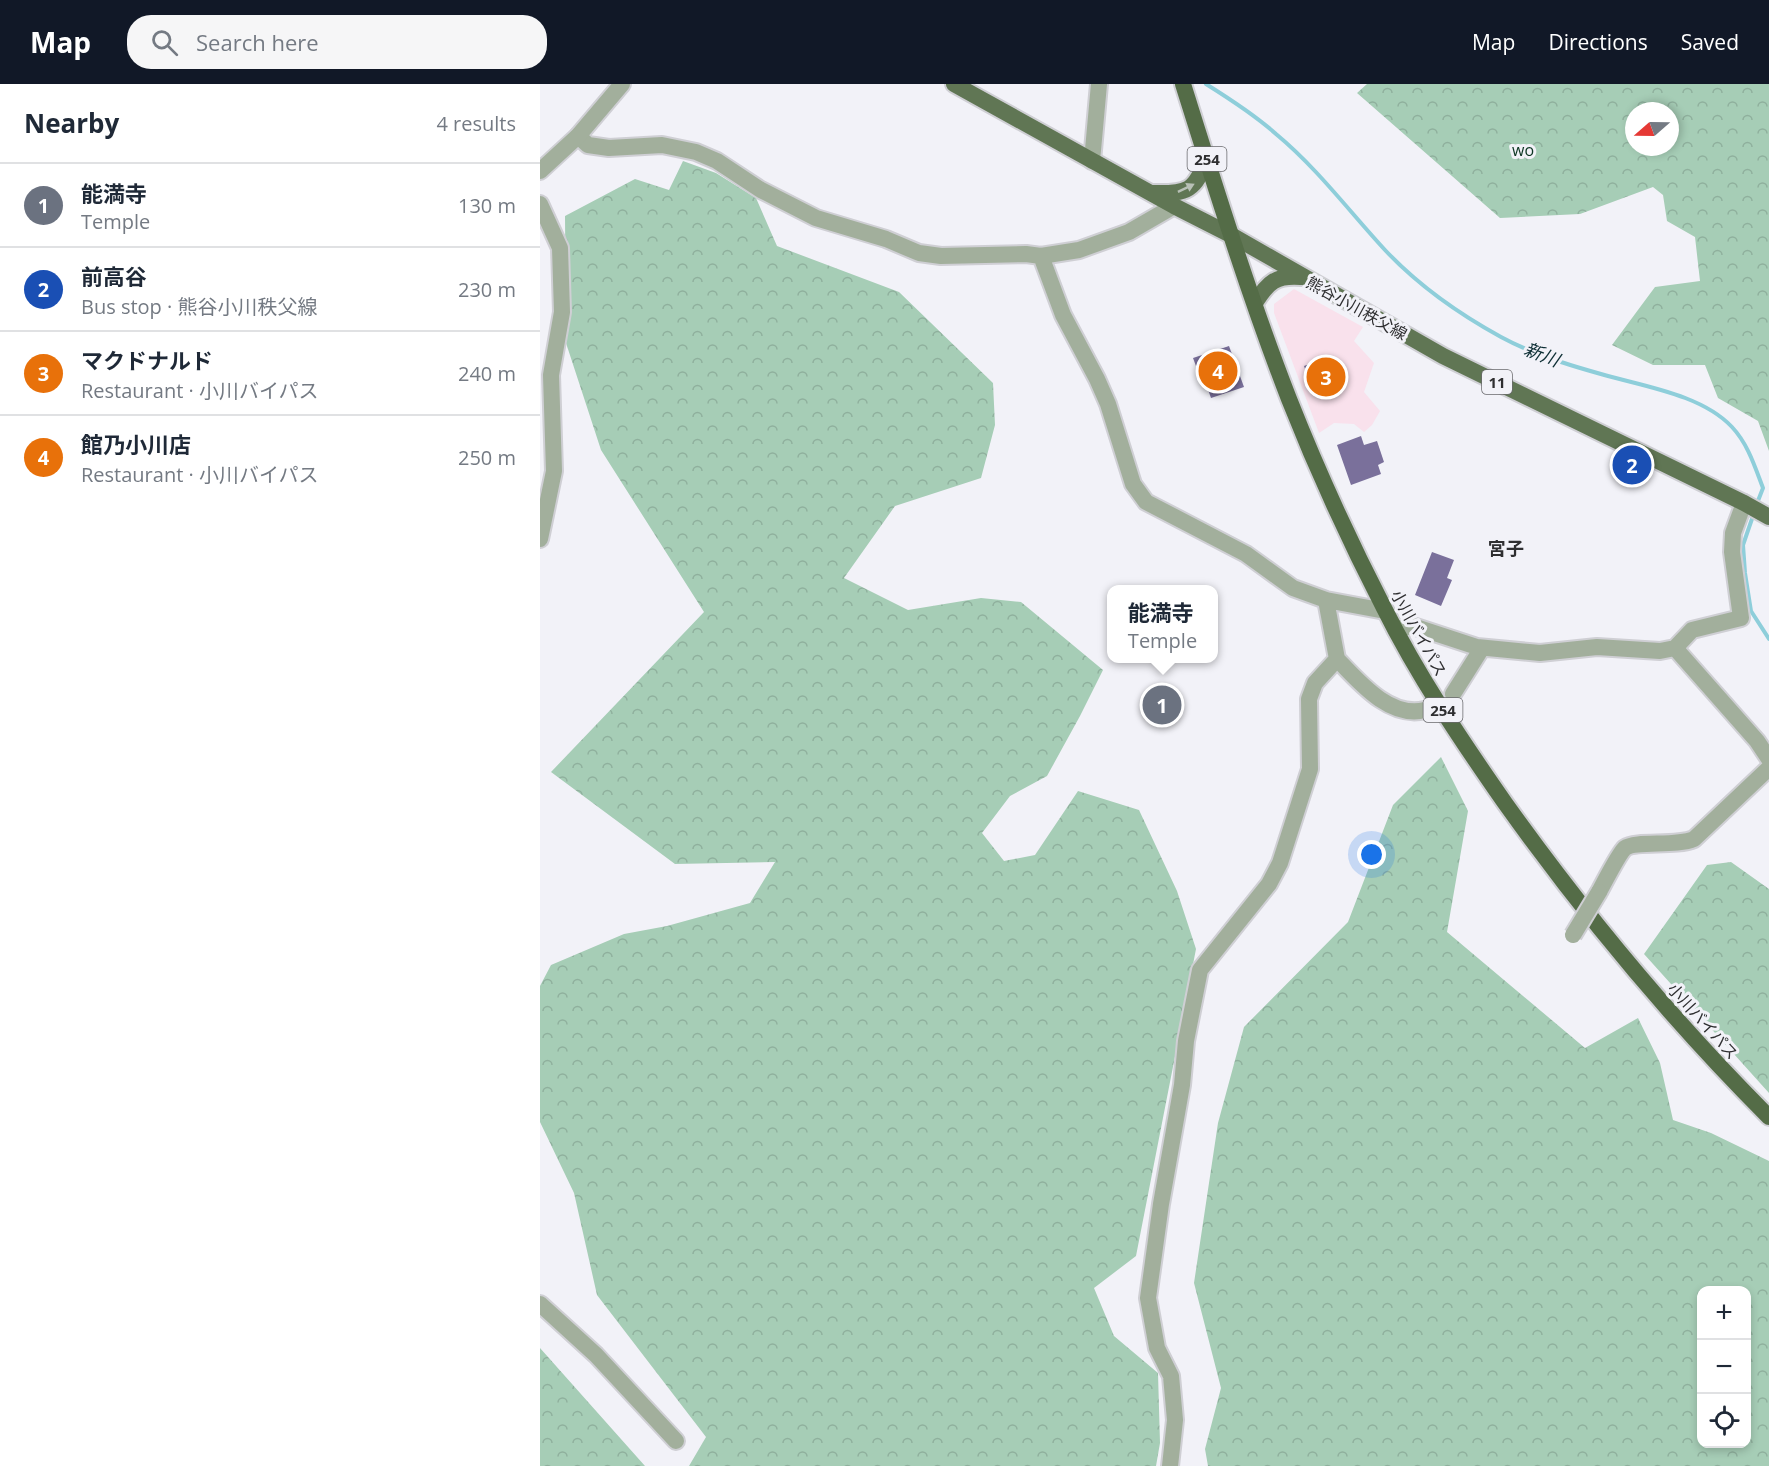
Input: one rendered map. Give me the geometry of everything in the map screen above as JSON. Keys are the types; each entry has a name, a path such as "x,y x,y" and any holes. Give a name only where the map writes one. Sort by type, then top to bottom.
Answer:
{"highway":[{"name":"小川バイパス","path":"1183,84 1231,235 1289,398 1320,474 1395,629 1426,682 1485,773 1590,918 1691,1036 1769,1117"}],"main road":[{"name":"熊谷小川秩父線","path":"954,84 1149,193 1231,235 1443,356 1769,517"},
{"path":"1149,193 1172,193 1193,186 1199,179 1207,158"},
{"path":"1255,303 1267,285 1275,279 1287,276 1302,277"}],"street":[{"path":"540,171 578,136 622,84"},
{"path":"1092,161 1099,84"},
{"path":"578,136 588,145 609,148 662,145 696,152 717,161 761,190 816,218 886,239 919,253 941,256 1026,254 1041,256 1079,250 1129,232 1174,206"},
{"path":"540,204 560,248 562,312 551,375 554,471 540,539"},
{"path":"1041,256 1063,315 1108,404 1133,484 1146,502 1246,554 1293,588 1326,600 1385,611"},
{"path":"1395,629 1413,626 1482,648 1540,653 1597,647 1660,651 1675,648 1692,630 1741,618 1732,552 1733,533 1744,503"},
{"path":"1326,600 1337,659 1388,704 1407,712 1425,710"},
{"path":"1453,694 1482,648"},
{"path":"1675,648 1757,741 1769,759"},
{"path":"1170,1466 1175,1420 1171,1376 1157,1348 1148,1298 1161,1204 1182,1085 1186,1041 1200,970 1269,884 1280,863 1310,769 1310,699 1315,684 1337,659"},
{"path":"1570,941 1624,848 1633,844 1683,844 1694,839 1769,768"},
{"path":"540,1304 596,1355 676,1441"}],"shaded area":[{"path":"1294,289 1363,327 1354,341 1374,363 1364,392 1380,411 1372,425 1364,432 1354,424 1334,423 1319,433 1274,313 1274,304"}],"green space":[{"name":"wo","path":"1367,84 1769,84 1769,451 1758,421 1718,398 1705,365 1653,365 1612,345 1655,287 1700,281 1695,237 1667,221 1663,195 1653,187 1580,214 1500,218 1357,93"},
{"path":"683,161 716,173 756,198 777,246 899,292 993,383 995,425 981,478 895,506 844,578 908,610 981,598 1021,602 1103,670 1047,776 1010,796 982,833 1004,861 1035,855 1078,791 1139,810 1177,891 1196,949 1136,1256 1094,1288 1114,1336 1158,1373 1160,1443 1156,1466 689,1466 706,1437 597,1295 574,1193 540,1122 540,986 551,965 624,934 667,926 750,903 775,862 675,864 551,772 704,612 601,450 566,343 565,216 635,179 669,190"},
{"path":"1441,757 1468,811 1447,932 1585,1048 1638,1018 1660,1063 1673,1120 1711,1133 1769,1161 1769,1466 1208,1466 1205,1449 1221,1388 1194,1283 1218,1123 1244,1027 1348,922 1393,805"},
{"path":"1731,862 1769,889 1769,1093 1644,954 1707,865"},
{"path":"540,1348 645,1466 540,1466"}],"building":[{"path":"1229,346 1244,387 1211,398 1206,384 1203,385 1193,358"},
{"path":"1312,363 1341,369 1347,386 1315,397 1304,366"},
{"path":"1361,436 1364,445 1377,441 1384,462 1378,465 1381,474 1351,485 1337,445"},
{"path":"1432,552 1454,560 1447,578 1452,580 1441,606 1415,595"},
{"path":"1158,687 1181,708 1167,724 1144,703"}],"waterway":[{"name":"新川","path":"1206,84 1251,114 1291,147 1398,263 1425,287 1470,319 1501,337 1540,355 1674,394 1691,400 1720,416 1738,434 1754,464 1763,488 1756,506"},
{"name":"新川","path":"1754,513 1743,545 1745,573 1751,611 1769,639"}],"place":[{"name":"館乃小川店","path":"1218,371"},
{"name":"マクドナルド","path":"1326,377"},
{"name":"前高谷","path":"1632,465"},
{"name":"能満寺","path":"1162,705"}],"district":[{"name":"宮子","path":"1506,548"}]}
